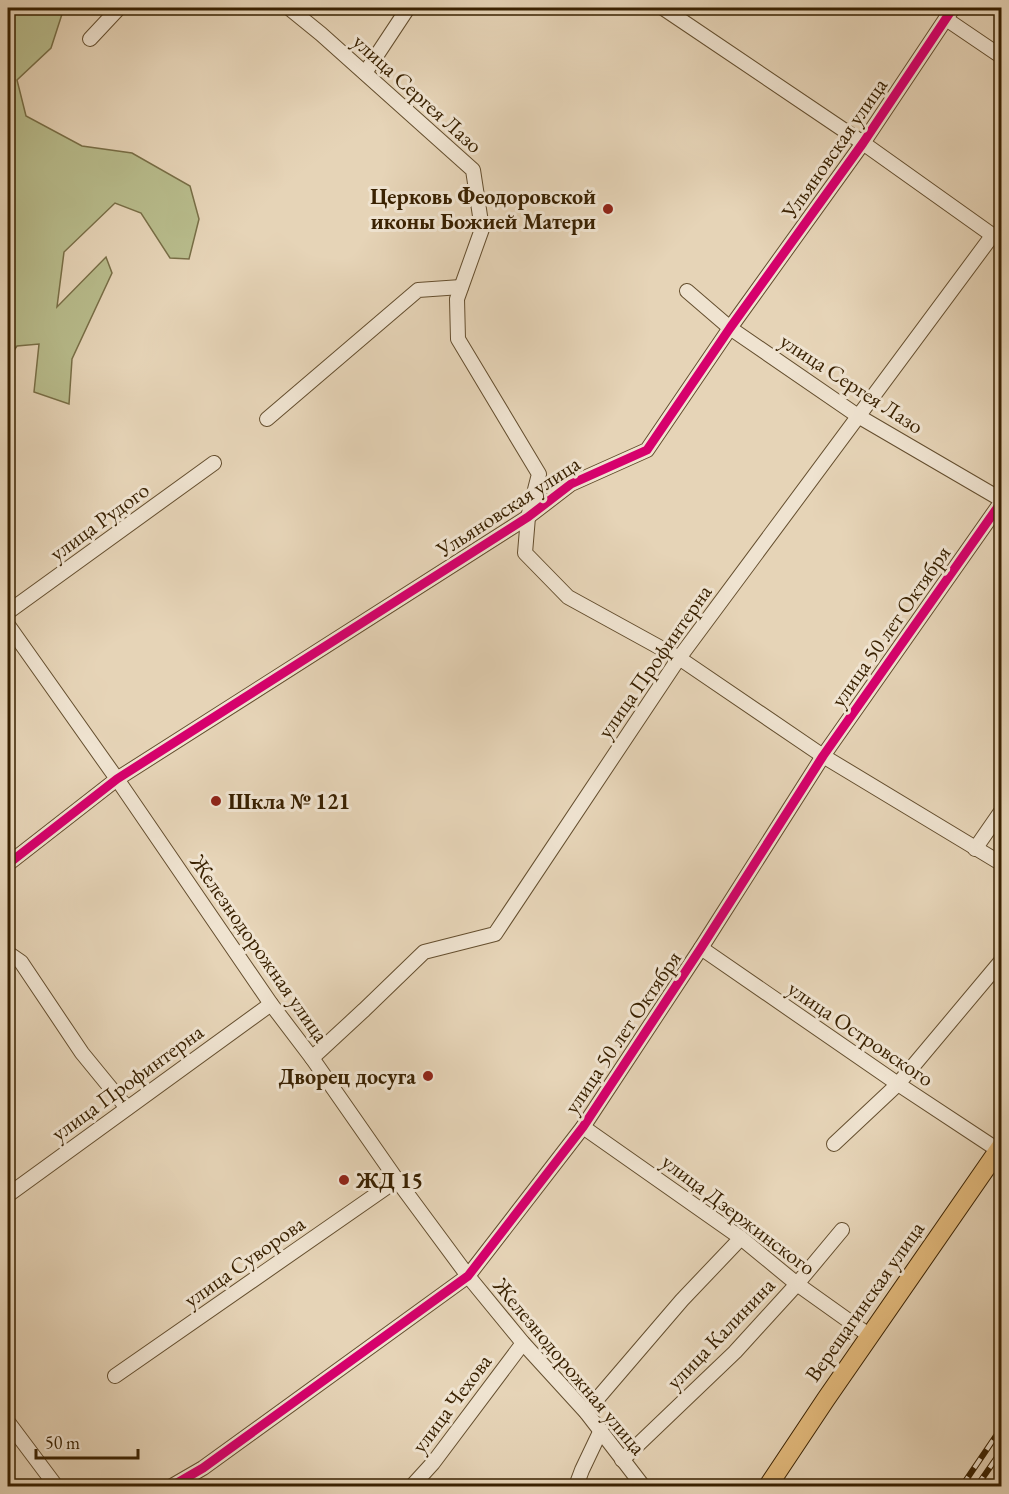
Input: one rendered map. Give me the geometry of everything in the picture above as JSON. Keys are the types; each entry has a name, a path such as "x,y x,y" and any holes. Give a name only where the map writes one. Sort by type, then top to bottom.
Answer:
{"main road":[{"name":"Верещагинская улица","path":"768,1486 1000,1147"}],"street":[{"path":"90,39 119,8"},
{"name":"улица Сергея Лазо","path":"289,8 473,170 482,229 459,293"},
{"path":"365,73 408,8"},
{"path":"669,9 997,239"},
{"path":"950,13 1002,57"},
{"name":"Ульяновская улица","path":"8,864 117,779 528,517 571,484 648,450 730,328 863,143 950,13"},
{"name":"улица Профинтерна","path":"312,1058 424,952 495,934 679,658 858,416 997,239"},
{"path":"267,419 418,290 459,293 458,339 538,474 528,517 525,553 568,597 679,658 823,756 1002,864"},
{"name":"улица Сергея Лазо","path":"687,291 730,328 858,416 1002,500"},
{"name":"улица Рудого","path":"8,612 214,463"},
{"name":"улица 50 лет Октября","path":"172,1486 203,1468 468,1276 583,1127 701,948 823,756 1002,500"},
{"name":"Железнодорожная улица","path":"8,625 271,1004 312,1058 397,1180 468,1276 523,1343 586,1412 643,1486"},
{"path":"975,849 1002,810"},
{"name":"улица Островского","path":"701,948 898,1084 1000,1147"},
{"path":"8,953 21,962 82,1053 127,1108"},
{"path":"834,1144 898,1084 1002,960"},
{"name":"улица Профинтерна","path":"8,1195 271,1004"},
{"name":"улица Дзержинского","path":"583,1127 741,1238 797,1284 870,1336"},
{"name":"улица Суворова","path":"115,1377 397,1180"},
{"name":"улица Калинина","path":"622,1460 735,1352 842,1230"},
{"path":"586,1412 682,1300 741,1238"},
{"name":"улица Чехова","path":"412,1486 433,1463 523,1343"},
{"path":"8,1422 13,1440 57,1486"},
{"path":"576,1486 601,1430"}],"green space":[{"path":"8,8 64,8 51,48 17,80 26,116 82,146 132,153 190,186 199,219 189,259 170,258 141,213 115,203 64,252 57,307 106,257 112,273 72,359 69,404 34,392 39,344 17,346 8,359"}],"railway":[{"path":"962,1486 1002,1427"},
{"path":"977,1486 1002,1450"}],"cycle path":[{"path":"8,864 117,779 528,517 571,484 647,450 730,328 863,143 953,8"},
{"path":"172,1486 203,1468 468,1276 583,1127 701,948 823,756 1002,501"}],"place":[{"name":"Церковь Феодоровской иконы Божией Матери","path":"608,209"},
{"name":"Шкла № 121","path":"216,801"},
{"name":"Дворец досуга","path":"428,1076"},
{"name":"ЖД 15","path":"344,1180"}]}
